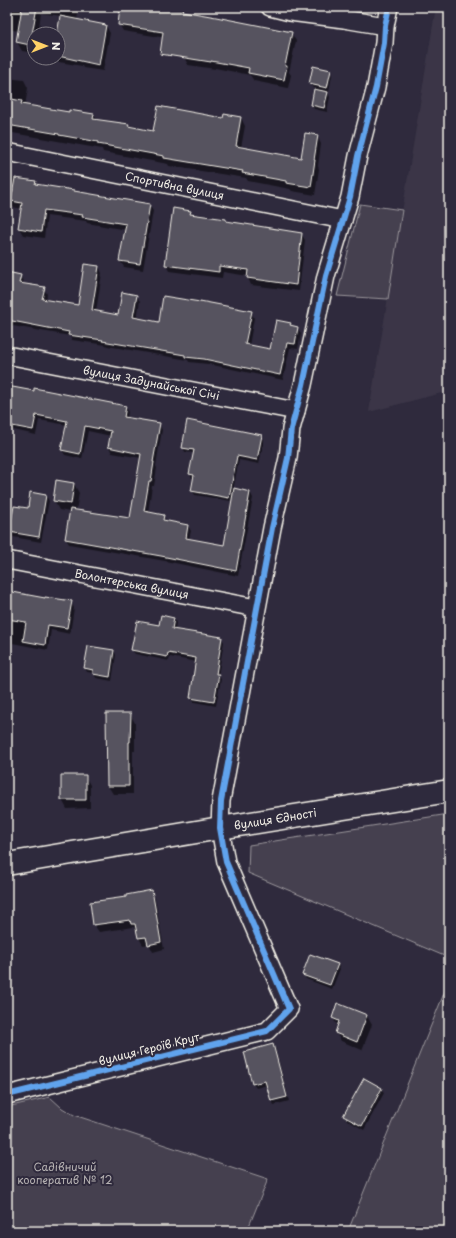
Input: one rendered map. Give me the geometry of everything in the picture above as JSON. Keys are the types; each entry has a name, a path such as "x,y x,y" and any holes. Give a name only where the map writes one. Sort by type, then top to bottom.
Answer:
{"main road":[{"name":"вулиця Єдності","path":"7,864 449,791"}],"street":[{"path":"270,7 290,12 385,26"},
{"path":"220,828 221,801 256,608 288,458 291,429 303,385 326,276 350,196 358,156 376,87 389,7"},
{"name":"Спортивна вулиця","path":"7,152 343,220"},
{"name":"вулиця Задунайської Січі","path":"7,355 296,411"},
{"name":"Волонтерська вулиця","path":"7,560 256,608"},
{"name":"вулиця Героїв Крут","path":"7,1095 266,1031 289,1009 226,862 220,828"}],"shaded area":[{"path":"436,7 449,7 449,391 369,412"}],"green space":[{"path":"360,204 402,210 388,299 337,296"},
{"path":"449,814 449,958 248,873 249,845"},
{"path":"449,981 449,1231 348,1231"},
{"name":"Садівничий кооператив № 12","path":"50,1097 62,1108 74,1115 268,1179 247,1231 7,1231 7,1107"}],"building":[{"path":"22,7 37,7 34,26 26,26 26,44 16,42"},
{"path":"120,7 183,7 182,11 292,32 285,66 287,66 284,80 248,73 249,68 160,54 163,32 118,25"},
{"path":"60,16 106,25 99,65 66,58 66,26 58,26"},
{"path":"313,66 331,70 327,88 309,84"},
{"path":"314,89 328,92 324,108 311,105"},
{"path":"7,98 22,101 21,104 69,112 69,110 94,114 93,119 129,124 128,126 153,131 158,106 223,118 224,114 241,117 236,146 301,158 305,133 318,135 311,187 242,173 243,171 164,158 164,156 98,144 98,142 7,125"},
{"path":"15,178 36,181 35,184 150,204 140,264 119,261 126,224 82,217 83,215 44,210 41,232 18,228 22,203 11,201"},
{"path":"173,208 191,211 190,214 226,219 226,221 302,233 296,285 247,278 248,270 219,266 219,272 165,265"},
{"path":"84,264 99,266 92,310 118,315 122,292 137,295 133,317 159,322 163,296 200,301 252,311 245,344 270,349 276,320 291,323 290,325 298,327 295,344 287,343 280,375 204,359 185,357 185,355 68,335 69,332 7,320 7,272 21,275 19,283 45,287 42,299 78,305"},
{"path":"7,386 34,391 34,388 126,406 124,417 160,423 151,481 149,481 144,511 164,515 163,520 188,525 186,538 224,545 234,488 250,492 236,571 65,539 70,509 130,518 141,454 108,447 111,431 85,426 80,454 61,450 67,421 36,415 33,430 7,425"},
{"path":"187,420 262,435 257,460 237,456 229,498 191,491 194,475 189,474 194,450 182,448"},
{"path":"56,480 74,483 71,504 53,501"},
{"path":"30,492 46,495 39,537 9,532 14,506 28,508"},
{"path":"7,591 72,601 67,628 48,625 45,645 23,641 26,622 7,619"},
{"path":"161,615 174,618 172,629 222,637 216,674 219,674 214,702 190,698 196,658 168,653 167,657 131,650 137,621 159,625"},
{"path":"88,646 114,650 110,677 93,674 93,670 84,668"},
{"path":"106,713 131,713 129,742 129,786 107,786"},
{"path":"61,775 86,775 86,800 61,800"},
{"path":"152,890 161,942 148,945 146,937 138,938 135,924 131,924 130,920 93,925 90,902 126,897 126,895"},
{"path":"310,954 338,964 330,985 302,975"},
{"path":"337,1003 367,1015 357,1042 335,1033 339,1021 332,1018"},
{"path":"273,1044 287,1097 271,1101 265,1081 252,1084 244,1052"},
{"path":"364,1078 382,1088 362,1126 343,1116"}],"cycle path":[{"path":"7,1095 267,1031 289,1009 226,862 220,828 221,801 272,528 288,458 291,429 303,385 326,276 350,197 358,156 376,87 389,7"}]}
